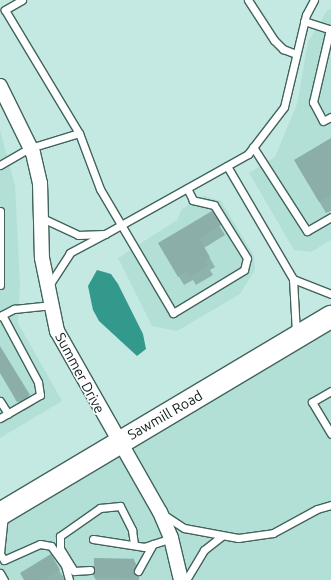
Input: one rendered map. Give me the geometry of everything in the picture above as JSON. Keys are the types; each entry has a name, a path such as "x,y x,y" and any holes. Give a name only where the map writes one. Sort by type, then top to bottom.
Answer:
{"main road":[{"name":"Sawmill Road","path":"2,513 331,316"}],"street":[{"name":"Summer Drive","path":"0,86 30,148 40,183 46,289 57,331 160,512 171,538 180,580"}],"lane":[{"path":"22,0 5,10 79,133 100,190 173,313 244,270 247,258 214,205 193,200 187,188"},
{"path":"248,0 274,40 283,49 296,54"},
{"path":"46,289 70,253 248,154 284,107 304,21 314,0"},
{"path":"304,21 331,30 313,102 323,121 331,117"},
{"path":"0,166 30,148 79,133"},
{"path":"253,147 307,231 331,217"},
{"path":"227,166 293,279 296,337"},
{"path":"0,211 0,286"},
{"path":"42,218 78,235 105,234"},
{"path":"293,279 331,294"},
{"path":"0,418 40,395 38,382 1,315 14,309 50,305"},
{"path":"331,392 312,402 331,434"},
{"path":"0,401 8,414"},
{"path":"160,512 184,528 238,538 273,534 317,509 331,505"},
{"path":"90,570 74,571 60,549 60,536 100,508 120,506 130,524 134,545"},
{"path":"2,513 0,553 4,560 40,544 51,546 65,565 69,580"},
{"path":"186,580 204,550 222,536"},
{"path":"93,539 134,545 153,544 171,538"},
{"path":"138,571 153,544"},
{"path":"0,573 4,580"}],"shaded area":[{"path":"328,9 331,10 331,240 311,252 294,250 249,173 275,157 297,104 308,42"},
{"path":"0,130 15,185 20,284 18,323 62,401 0,438"},
{"path":"204,196 221,201 254,256 255,270 240,294 177,331 152,326 118,258 177,220 182,209"},
{"path":"97,270 111,274 118,284 143,334 146,349 137,356 99,321 93,310 88,286"},
{"path":"331,317 331,580 0,580 0,514"}],"building":[{"path":"331,138 331,195 319,202 294,160"},
{"path":"212,211 221,225 199,238 210,257 205,260 208,266 190,276 187,271 178,277 158,243"},
{"path":"0,346 30,395 17,402 0,373"},
{"path":"51,554 60,570 44,580 24,580 20,573"},
{"path":"94,558 134,559 134,578 94,577"}]}
